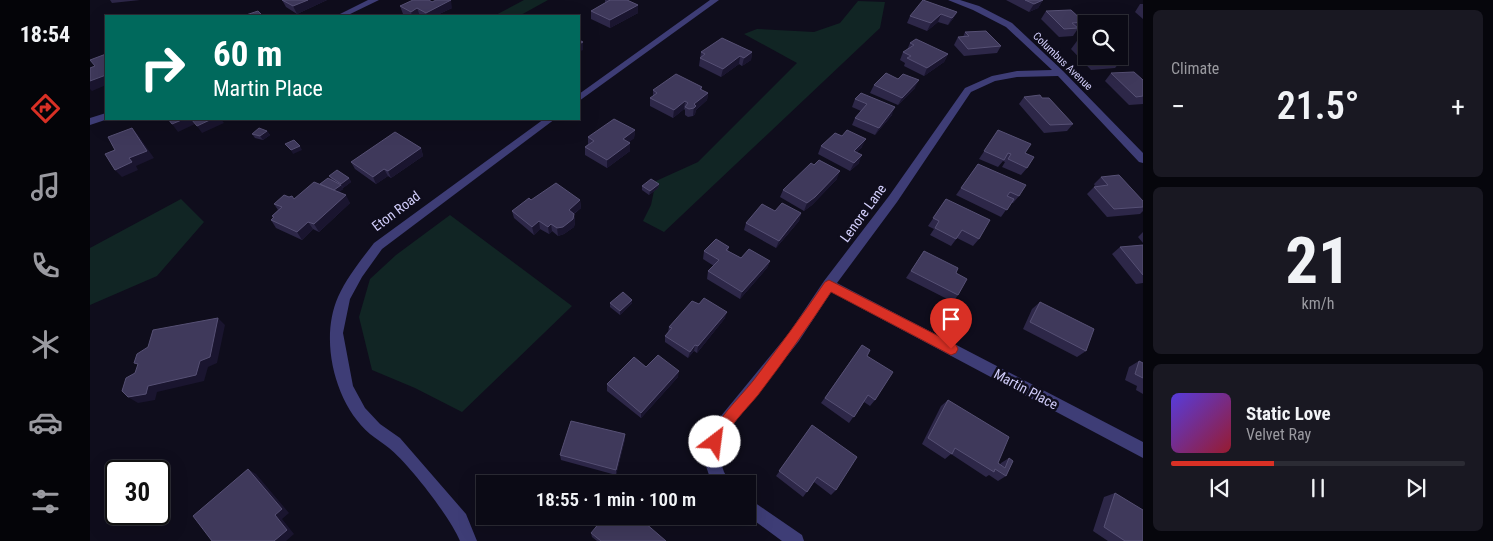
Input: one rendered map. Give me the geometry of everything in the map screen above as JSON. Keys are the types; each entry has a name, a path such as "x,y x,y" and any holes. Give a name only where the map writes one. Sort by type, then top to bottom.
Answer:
{"street":[{"path":"342,15 375,0"},
{"path":"580,97 715,0"},
{"name":"Columbus Avenue","path":"952,0 976,8 1009,25 1060,73 1143,159"},
{"name":"Lenore Lane","path":"717,475 711,457 721,427 752,392 794,337 968,90 992,79 1017,74 1060,73"},
{"path":"90,122 105,116"},
{"name":"Eton Road","path":"469,541 460,520 416,466 395,443 375,429 360,413 346,387 336,333 344,299 358,273 378,246 549,120"},
{"name":"Martin Place","path":"829,285 1143,450"},
{"path":"756,512 796,541"}],"green space":[{"path":"524,0 548,0 521,15 496,15"},
{"path":"858,1 885,2 880,28 664,232 643,221 651,205 656,181 698,162 797,63 744,34 757,29 814,32 840,23"},
{"path":"181,199 204,222 157,276 90,305 90,248"},
{"path":"450,215 572,306 462,412 415,388 372,370 359,317 370,279 396,255"}],"building":[{"path":"282,0 308,0 293,6"},
{"path":"413,0 429,0 432,2 436,0 451,0 426,13 417,8 411,12 400,6"},
{"path":"610,0 627,0 638,5 610,20 591,11"},
{"path":"923,0 957,12 952,18 941,14 931,23 910,16"},
{"path":"1025,0 1043,0 1034,4"},
{"path":"1071,10 1078,16 1078,22 1072,23 1078,28 1064,29 1046,11"},
{"path":"258,11 262,15 246,15"},
{"path":"986,31 1001,46 968,49 958,37 969,36 965,32"},
{"path":"722,38 752,52 744,58 740,56 723,69 700,58 705,54 701,52"},
{"path":"916,39 948,54 927,68 907,58 911,56 903,52 914,45 910,43"},
{"path":"105,54 105,75 90,81 90,68 95,66 90,60"},
{"path":"1134,72 1143,80 1143,96 1136,97 1111,73"},
{"path":"886,73 898,79 903,74 919,80 902,98 874,85"},
{"path":"676,74 702,87 700,89 708,93 694,104 696,106 694,108 689,109 685,107 688,103 685,101 674,110 650,98 657,93 653,90"},
{"path":"861,93 895,107 879,128 855,118 867,104 855,99"},
{"path":"1040,95 1042,98 1049,98 1073,124 1050,125 1024,97"},
{"path":"614,119 635,130 623,139 630,143 607,160 585,147 594,141 588,137"},
{"path":"169,120 182,120 172,124"},
{"path":"192,120 210,120 197,126"},
{"path":"132,128 147,151 129,158 132,162 115,170 105,154 115,150 108,137"},
{"path":"259,128 267,131 260,136 252,134"},
{"path":"847,130 866,139 854,151 862,155 854,163 821,146 835,133 842,136"},
{"path":"998,130 1031,144 1025,153 1034,157 1027,168 1008,159 1011,154 1008,153 1004,160 984,151"},
{"path":"395,132 421,148 388,171 384,169 373,177 351,162"},
{"path":"294,140 300,146 291,150 285,144"},
{"path":"819,160 840,171 815,197 807,203 783,190 811,163 814,165"},
{"path":"978,164 1026,185 1019,196 1010,192 1007,196 1014,199 1007,210 961,188"},
{"path":"337,170 349,178 341,184 329,176"},
{"path":"1119,175 1143,201 1143,207 1114,209 1094,187 1108,185 1101,177"},
{"path":"328,178 341,185 334,190 320,184"},
{"path":"651,179 659,184 650,191 642,186"},
{"path":"314,182 346,195 314,224 308,222 297,232 271,220 274,217 272,216 282,207 274,204 284,195 292,196 294,199"},
{"path":"556,183 580,200 569,210 574,214 573,219 563,227 557,228 551,224 548,227 539,221 532,227 512,211 529,198 531,200"},
{"path":"946,199 990,220 979,239 962,230 956,239 935,228 939,221 933,218"},
{"path":"782,203 801,213 779,241 746,223 762,204 775,211"},
{"path":"716,239 729,247 726,250 741,258 749,249 770,261 742,292 708,271 719,260 704,251"},
{"path":"1143,245 1143,275 1120,247"},
{"path":"924,251 958,268 956,273 967,279 958,295 911,271"},
{"path":"623,292 632,300 620,311 610,303"},
{"path":"704,298 727,312 698,346 695,345 690,352 665,336 672,328 669,327 692,301 699,304"},
{"path":"1040,302 1094,329 1086,351 1030,322"},
{"path":"218,318 210,357 200,361 196,375 148,386 146,394 128,397 122,391 126,378 135,373 138,364 134,363 137,354 148,347 153,330"},
{"path":"862,345 870,350 867,356 893,372 875,400 868,395 854,417 825,398"},
{"path":"658,355 679,371 641,413 607,384 634,357 646,367"},
{"path":"1139,361 1143,363 1143,378 1135,374"},
{"path":"948,400 1009,437 998,463 1005,468 1009,458 1013,461 1006,476 995,469 994,472 955,448 952,454 928,438"},
{"path":"571,421 625,434 616,470 560,455"},
{"path":"812,425 857,457 836,490 817,477 807,492 779,471"},
{"path":"248,469 282,509 275,515 287,530 274,541 212,541 193,516"},
{"path":"1115,493 1143,510 1143,541 1125,541 1104,527"},
{"path":"598,525 647,525 666,541 601,541 591,533"}],"route":[{"path":"715,442 721,427 752,392 794,337 829,285 951,349"}]}
